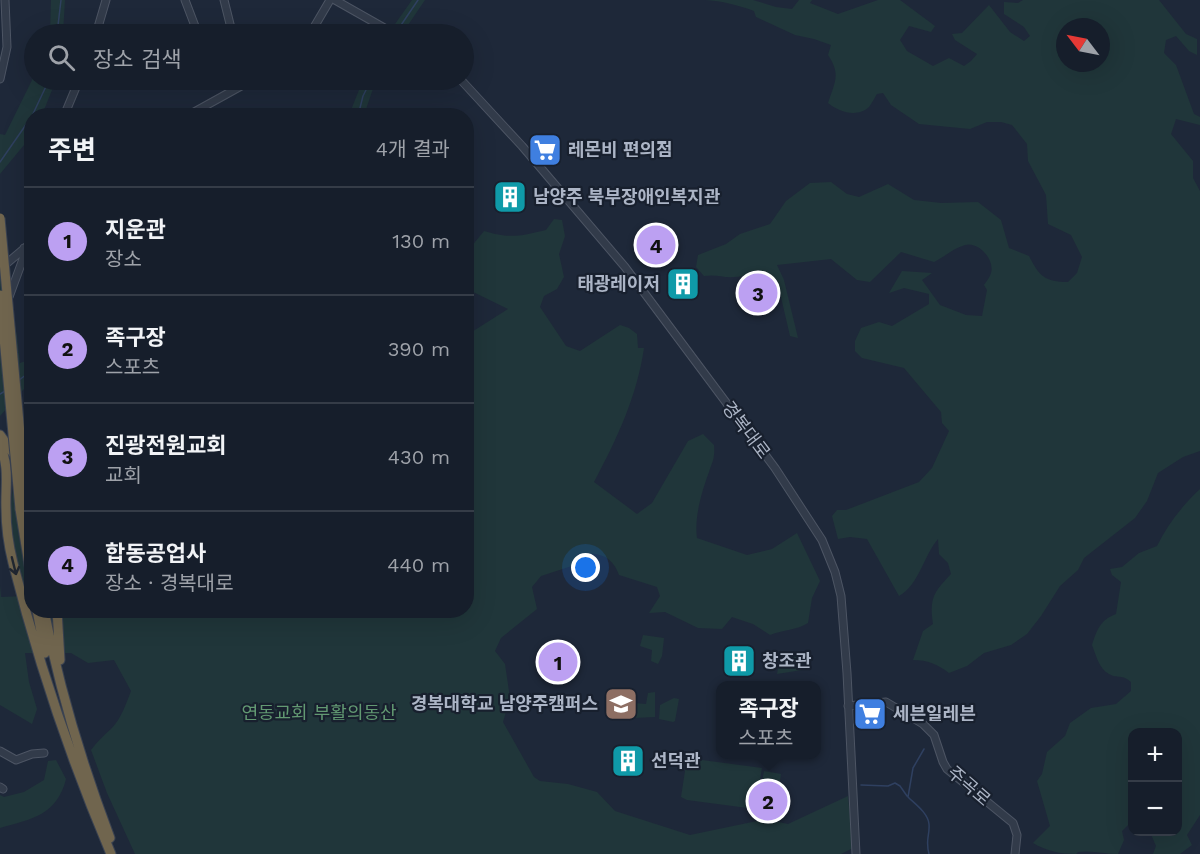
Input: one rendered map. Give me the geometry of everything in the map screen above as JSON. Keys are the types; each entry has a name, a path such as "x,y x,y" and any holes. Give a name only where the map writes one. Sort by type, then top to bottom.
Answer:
{"highway":[{"path":"0,218 24,509"},
{"path":"0,295 24,509"},
{"path":"0,435 24,468"},
{"path":"0,446 8,469 6,510 12,561 24,596"},
{"path":"32,618 117,854"},
{"path":"39,618 89,802 111,854"},
{"path":"45,618 58,694"},
{"path":"57,618 58,694"}],"street":[{"path":"0,79 7,47 4,0"},
{"path":"99,24 106,0"},
{"path":"185,0 194,24"},
{"path":"224,0 230,24"},
{"path":"316,24 330,0"},
{"path":"335,0 378,24"},
{"path":"67,108 75,90"},
{"path":"201,108 231,90"},
{"name":"경복대로","path":"470,90 522,146 625,267 775,468 816,528 831,559 842,596 856,854"},
{"path":"0,269 24,248"},
{"path":"0,311 9,297 24,256"},
{"name":"주곡로","path":"848,706 886,702 930,729 947,770 1013,823 1017,835 1015,854"},
{"path":"0,751 16,760 32,754 44,753"}],"green space":[{"path":"51,0 65,0 64,24 50,24"},
{"path":"412,0 425,0 409,24 395,24"},
{"path":"705,0 753,0 792,9 799,0 812,0 810,3 838,14 878,0 900,0 935,26 931,32 909,26 900,40 907,51 933,66 949,58 964,66 971,61 977,54 955,40 952,34 962,33 989,5 1010,32 1024,41 1030,36 1024,27 1004,14 1004,2 1018,3 1023,0 1159,0 1186,34 1197,39 1197,55 1189,51 1176,36 1166,40 1164,53 1176,65 1194,114 1200,117 1200,125 1176,119 1171,134 1193,161 1193,178 1200,191 1200,451 1183,457 1158,473 1147,501 1135,518 1084,558 1078,570 1060,586 1027,634 1011,645 984,653 967,666 949,673 932,663 913,660 923,631 933,624 934,596 951,574 948,563 939,554 938,539 912,585 899,596 867,539 850,537 838,539 832,516 837,510 846,510 919,482 932,468 949,431 942,423 941,412 904,368 862,358 855,351 855,341 861,328 879,322 892,326 929,304 929,294 904,288 889,293 902,271 932,273 922,280 940,305 966,315 982,316 987,290 984,285 992,268 988,257 980,248 970,244 957,248 934,262 901,252 870,282 857,280 831,259 777,265 784,280 798,338 790,336 777,280 764,274 734,277 704,276 696,267 698,255 726,244 740,234 770,224 786,201 810,183 831,182 847,194 859,197 888,184 914,200 941,203 978,202 1001,220 1009,248 1029,256 1040,273 1054,281 1068,282 1077,273 1082,257 1071,235 1048,224 1046,195 1028,161 1027,144 1012,125 987,122 970,129 919,124 891,105 883,93 877,94 869,107 859,112 837,109 828,103 836,78 828,55 831,45 795,35 756,17 754,11"},
{"path":"27,90 52,90 45,108 24,108 24,145 0,174 0,134 5,135"},
{"path":"359,90 373,90 366,108 352,108"},
{"name":"연동교회 부활의동산","path":"554,219 562,220 565,236 559,254 564,277 557,289 544,296 540,307 566,346 580,351 620,325 637,334 638,348 644,348 641,366 625,417 594,482 637,514 652,503 688,441 703,434 714,445 714,453 699,504 697,538 747,555 772,549 797,533 820,581 812,598 808,623 799,627 770,635 753,624 732,617 722,629 698,628 665,612 649,613 660,596 657,587 619,575 612,563 603,556 578,554 575,565 541,576 532,587 537,609 501,638 495,651 505,664 510,698 503,722 534,777 540,781 568,784 597,792 615,811 690,835 757,821 788,824 848,796 853,848 841,854 135,854 107,793 91,750 118,721 131,691 114,660 88,663 71,653 25,653 29,682 37,709 32,724 0,705 0,585 1,597 24,596 24,618 474,618 474,331 508,309 474,292 474,243 484,231 508,236 546,230"},
{"path":"0,247 20,363 24,362 24,389 0,416"},
{"path":"19,471 24,477 24,531 18,531 24,564 24,592 14,550 11,517 11,501"},
{"path":"1200,489 1200,815 1187,835 1192,845 1180,854 1153,854 1156,846 1152,836 1182,836 1182,728 1128,728 1128,825 1122,831 1124,840 1118,854 1088,851 1070,854 1043,848 1033,843 1050,826 1037,781 1042,774 1047,752 1065,736 1070,723 1091,708 1116,704 1131,691 1131,682 1109,674 1103,669 1092,645 1100,626 1106,619 1116,614 1121,582 1112,575 1110,569 1122,567 1139,553 1157,546 1187,502"},
{"path":"643,635 664,638 662,656 658,664 651,661 652,650 640,646"},
{"path":"790,653 801,653 803,657 802,670 777,674 780,657 788,658"},
{"path":"655,692 655,717 634,718 632,716 634,703 646,704 648,693"},
{"path":"674,698 679,699 675,721 659,719 660,705"},
{"path":"687,758 762,768 755,809 687,800 681,797"},
{"path":"56,760 66,779 56,801 42,814 0,828 0,795 4,797 24,792 44,780 48,761"},
{"path":"764,771 781,774 776,807 758,804"}],"waterway":[{"path":"58,24 61,0"},
{"path":"402,24 418,0"},
{"path":"36,108 44,90"},
{"path":"360,108 366,90"},
{"path":"0,162 24,128"},
{"path":"18,381 24,376"},
{"path":"0,394 5,391"},
{"path":"924,749 913,768 908,797 921,809 928,820 929,854"},
{"path":"861,785 888,786 895,783 907,796"}],"place":[{"name":"레몬비 편의점","path":"545,150"},
{"name":"남양주 북부장애인복지관","path":"510,197"},
{"name":"합동공업사","path":"656,245"},
{"name":"태광레이저","path":"683,284"},
{"name":"진광전원교회","path":"758,293"},
{"name":"창조관","path":"739,661"},
{"name":"지운관","path":"558,662"},
{"name":"경복대학교 남양주캠퍼스","path":"621,704"},
{"name":"세븐일레븐","path":"870,714"},
{"name":"선덕관","path":"628,761"},
{"name":"족구장","path":"768,801"}]}
